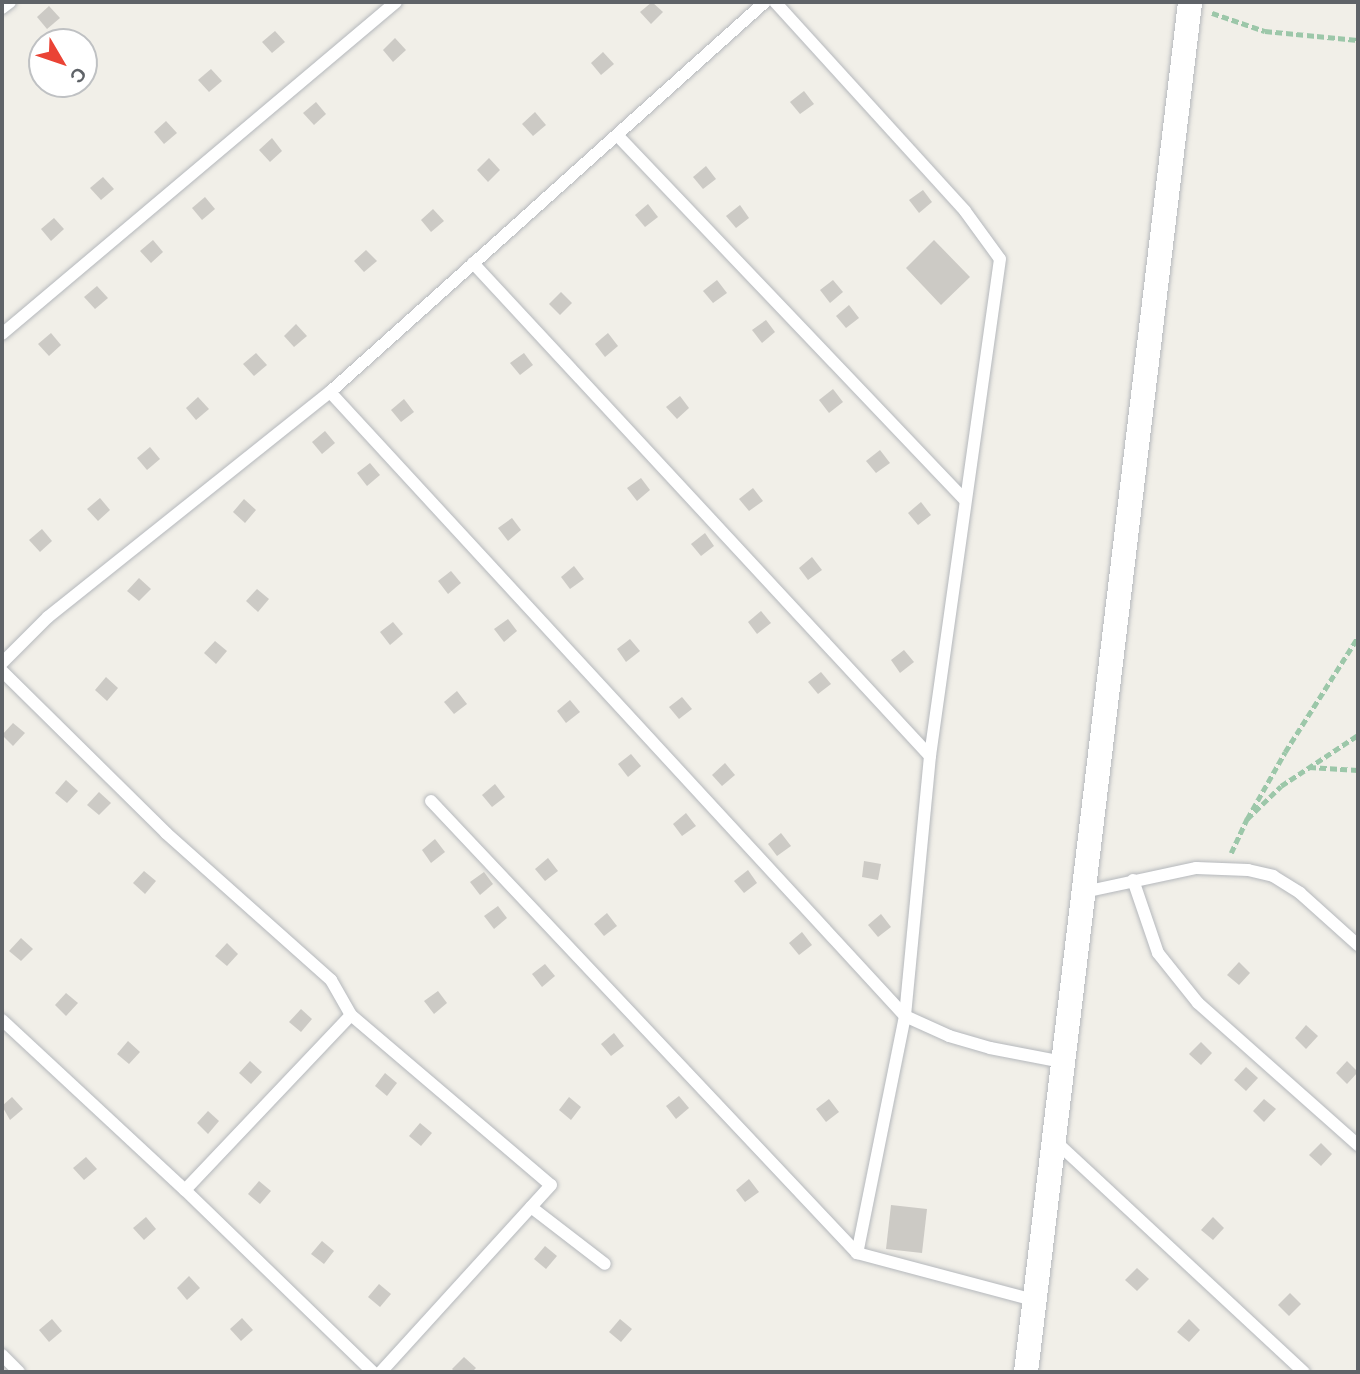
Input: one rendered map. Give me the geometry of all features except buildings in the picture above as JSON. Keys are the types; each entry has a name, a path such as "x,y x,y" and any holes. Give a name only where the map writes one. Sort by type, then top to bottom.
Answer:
{"street":[{"path":"1026,1372 1186,3"}],"lane":[{"path":"2,8 10,2"},
{"path":"2,334 396,2"},
{"path":"2,663 48,617 330,392 765,2"},
{"path":"775,2 965,211 1000,259 930,756 905,1016 857,1253"},
{"path":"617,135 965,500"},
{"path":"473,263 930,756"},
{"path":"330,392 905,1016 950,1036 990,1048 1063,1062"},
{"path":"2,671 166,833 331,980 351,1015 551,1185 381,1372"},
{"path":"430,801 857,1253 1034,1300"},
{"path":"1084,892 1196,868 1224,868 1273,876 1300,892 1358,945"},
{"path":"1133,880 1158,953 1198,1003 1358,1145"},
{"path":"186,1190 351,1015"},
{"path":"2,1020 186,1190 373,1372"},
{"path":"1054,1140 1304,1372"},
{"path":"531,1207 605,1264"},
{"path":"2,1355 19,1372"}],"path":[{"path":"1186,3 1265,31 1358,40"},
{"path":"1224,868 1247,819 1285,752 1358,637"},
{"path":"1247,819 1281,786 1358,735"},
{"path":"1308,766 1358,771"}]}
